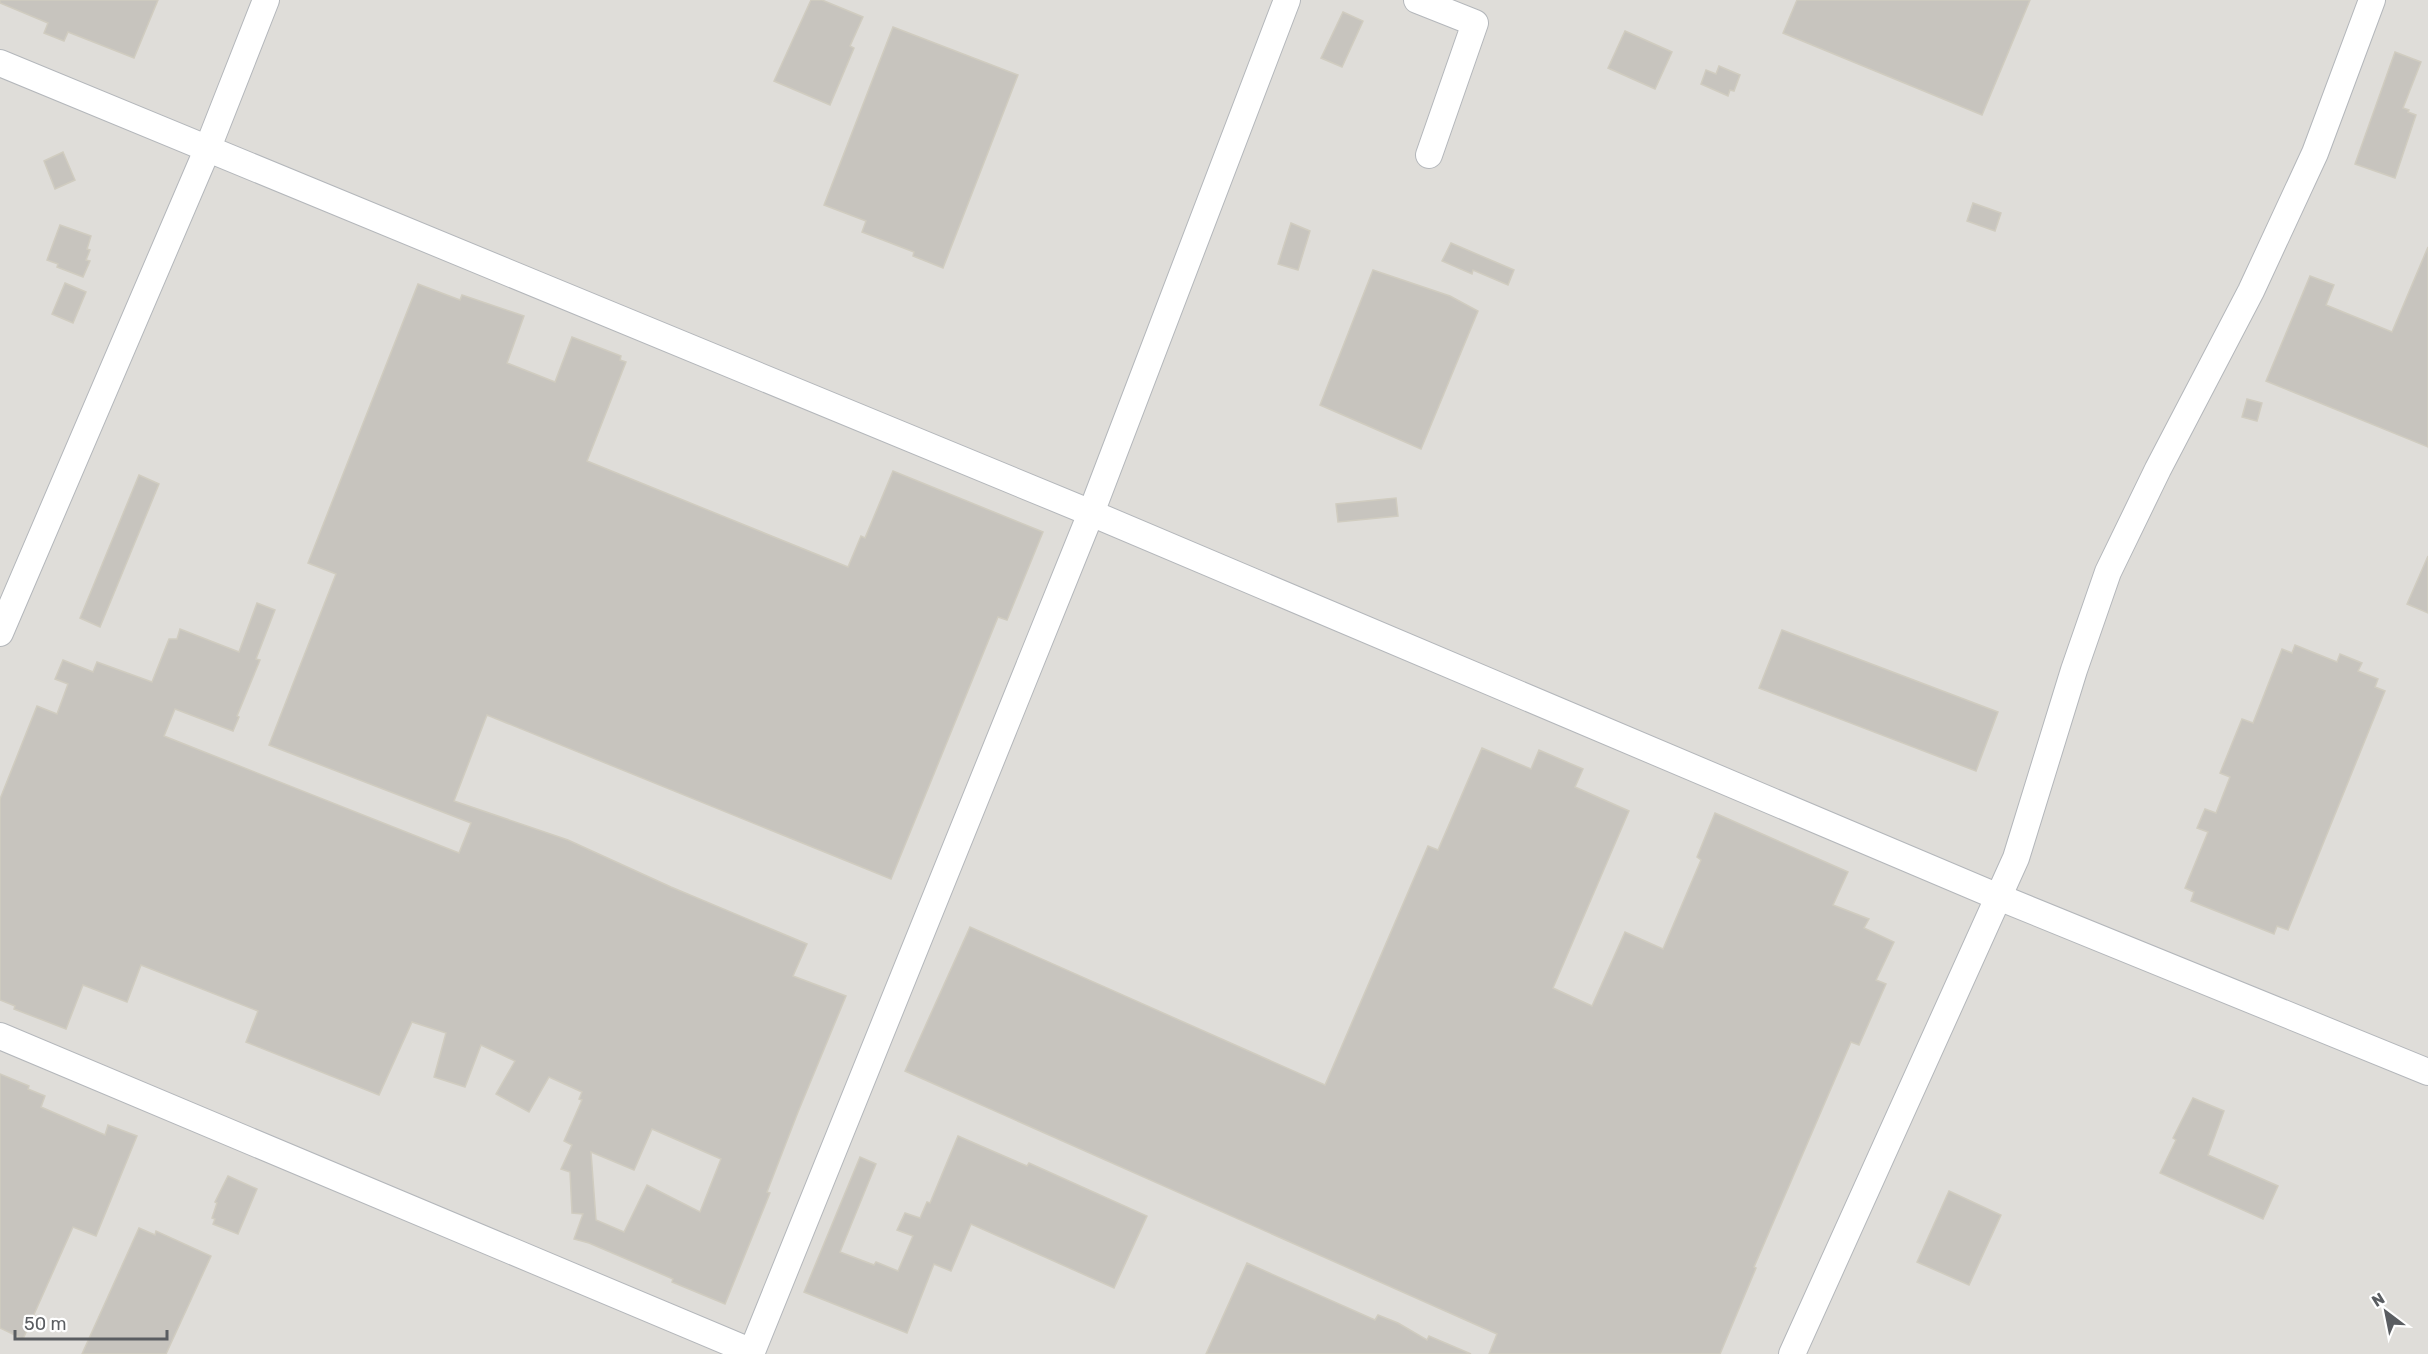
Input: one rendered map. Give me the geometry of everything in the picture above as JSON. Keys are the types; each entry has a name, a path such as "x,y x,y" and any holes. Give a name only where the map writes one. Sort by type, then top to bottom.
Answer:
{"street":[{"path":"0,633 207,150 266,0"},
{"path":"0,1036 752,1353 1091,513 1287,0"},
{"path":"1417,0 1475,23 1429,155"},
{"path":"1792,1354 1996,896 2016,858 2074,670 2108,572 2158,469 2251,291 2315,153 2372,0"},
{"path":"0,63 1091,513 1996,896 2428,1072"}],"shaded area":[{"path":"0,0 2428,0 2428,1354 0,1354"}],"building":[{"path":"0,0 158,0 134,58 68,32 64,41 44,33 48,23 0,3"},
{"path":"811,0 822,0 863,17 850,46 854,48 830,105 774,81"},
{"path":"1797,0 2030,0 1982,115 1783,33"},
{"path":"1343,12 1363,21 1342,67 1321,58"},
{"path":"893,27 1018,75 943,268 913,256 914,252 862,232 866,221 824,205"},
{"path":"1625,31 1672,52 1655,89 1608,68"},
{"path":"2395,52 2421,62 2403,108 2416,115 2395,178 2355,164"},
{"path":"1719,66 1740,75 1734,91 1730,90 1728,96 1701,84 1706,70 1716,74"},
{"path":"63,152 75,180 55,189 44,161"},
{"path":"1973,203 2001,213 1995,231 1967,221"},
{"path":"1291,223 1310,231 1298,270 1278,264"},
{"path":"60,225 91,236 87,249 90,250 86,260 90,261 83,277 57,267 58,264 47,260"},
{"path":"1451,243 1514,270 1508,285 1473,270 1472,274 1442,261"},
{"path":"2428,247 2428,447 2266,381 2310,276 2334,285 2326,305 2392,332"},
{"path":"1373,270 1450,296 1478,311 1421,449 1320,405"},
{"path":"65,283 86,292 73,323 52,314"},
{"path":"418,284 460,300 462,295 524,316 507,363 555,382 572,337 621,356 620,360 626,362 587,461 848,567 861,536 865,538 893,471 1043,532 1007,620 998,617 891,879 487,715 454,801 568,840 671,887 807,944 793,976 846,996 798,1112 767,1192 770,1193 725,1304 672,1282 673,1279 589,1243 574,1239 583,1214 572,1213 570,1172 561,1169 572,1145 564,1141 582,1100 579,1099 582,1092 549,1077 529,1112 496,1094 515,1061 481,1045 465,1087 434,1077 446,1033 412,1022 379,1095 246,1042 258,1011 141,965 127,1002 83,985 66,1029 14,1009 15,1006 0,1000 0,799 37,706 57,714 68,684 55,679 63,660 93,672 97,662 152,682 169,639 177,639 180,629 239,652 257,603 275,610 256,659 260,660 233,731 175,709 164,736 459,853 471,823 269,745 336,574 308,563","holes":["652,1129 721,1159 700,1212 647,1185 624,1232 596,1220 591,1152 634,1170"]},
{"path":"2247,399 2262,403 2257,421 2242,417"},
{"path":"139,475 159,484 100,627 80,618"},
{"path":"1396,498 1398,516 1338,522 1336,504"},
{"path":"2428,556 2428,613 2407,604"},
{"path":"1782,630 1998,712 1976,771 1759,688"},
{"path":"2295,645 2337,662 2340,654 2362,663 2358,671 2378,679 2375,687 2385,691 2288,930 2277,926 2274,934 2191,901 2194,892 2185,888 2208,832 2197,828 2205,809 2216,813 2230,777 2220,773 2242,719 2253,723 2282,649 2292,653"},
{"path":"1482,748 1531,769 1539,750 1583,769 1575,787 1629,811 1553,988 1592,1006 1625,932 1663,949 1701,860 1697,857 1715,813 1848,872 1833,905 1869,919 1864,928 1894,942 1876,980 1886,984 1859,1045 1851,1042 1754,1267 1756,1268 1720,1354 1489,1354 1497,1334 905,1071 970,927 1325,1085 1428,846 1438,850"},
{"path":"0,1074 29,1086 28,1089 45,1096 41,1107 105,1135 108,1125 137,1136 96,1236 73,1227 23,1339 0,1328"},
{"path":"2193,1098 2224,1111 2208,1155 2278,1186 2263,1219 2160,1173 2176,1140 2173,1138"},
{"path":"958,1136 1027,1166 1029,1163 1147,1216 1114,1288 971,1224 951,1271 934,1264 907,1333 804,1292 860,1157 876,1164 840,1252 898,1271 913,1236 897,1230 905,1213 920,1218 927,1202 930,1203"},
{"path":"228,1176 257,1189 238,1234 213,1224 215,1219 212,1218 217,1203 215,1202"},
{"path":"1949,1191 2001,1215 1969,1285 1917,1262"},
{"path":"139,1228 155,1235 156,1231 211,1256 166,1354 82,1354"},
{"path":"1247,1263 1375,1320 1378,1315 1398,1323 1427,1340 1429,1336 1471,1354 1206,1354"}]}
